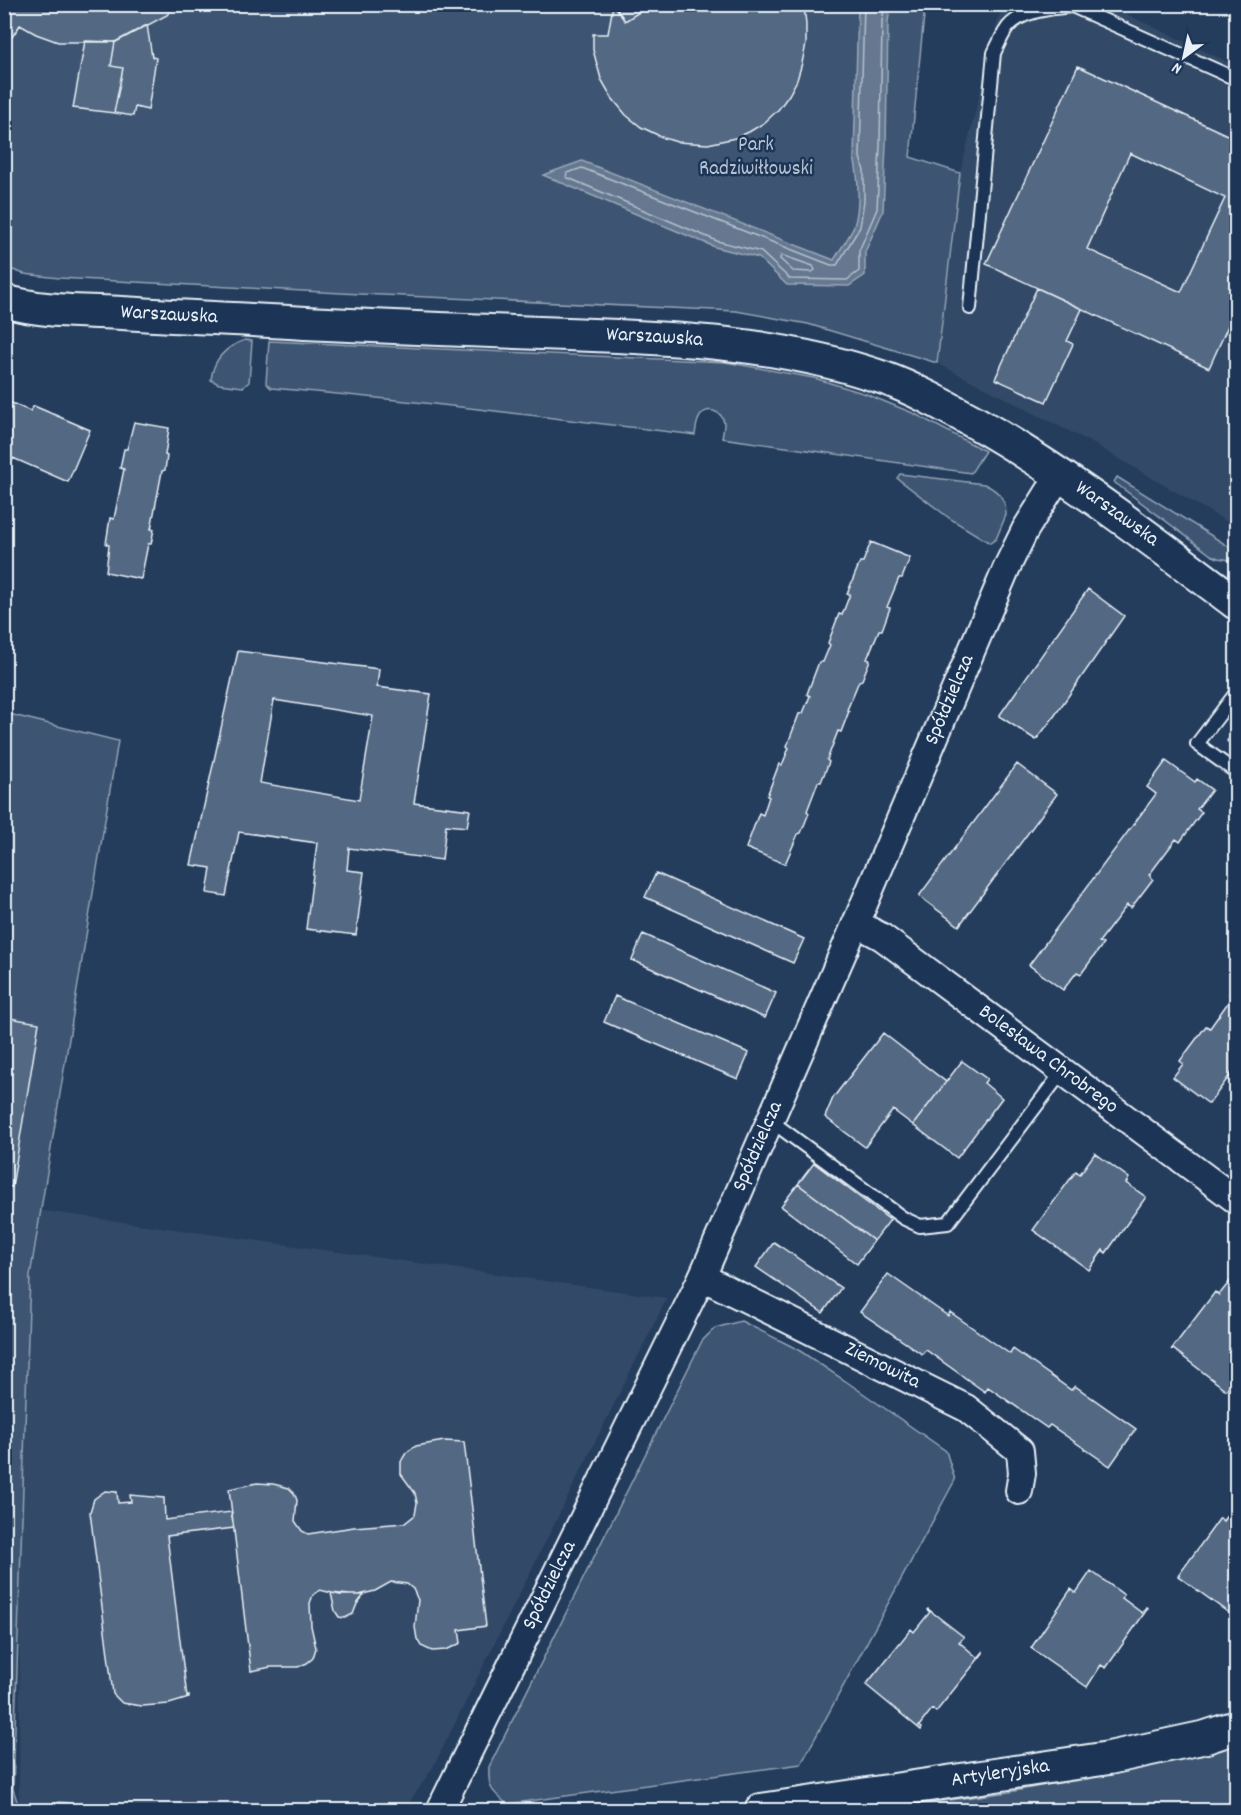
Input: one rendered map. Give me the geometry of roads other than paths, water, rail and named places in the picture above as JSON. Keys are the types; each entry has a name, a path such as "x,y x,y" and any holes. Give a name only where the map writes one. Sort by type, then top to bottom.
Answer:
{"street":[{"name":"Warszawska","path":"4,301 45,309 109,313 682,339 748,346 798,354 839,364 886,379 932,398 1014,445 1114,511 1236,603"},
{"name":"Spółdzielcza","path":"440,1810 702,1276 771,1121 1007,567 1025,530 1060,474"},
{"name":"Bolesława Chrobrego","path":"856,923 882,937 1236,1200"},
{"name":"Ziemowita","path":"702,1276 966,1408 1020,1451 1022,1473 1020,1491"},
{"name":"Artyleryjska","path":"761,1810 1109,1758 1206,1737 1236,1727"}],"lane":[{"path":"970,308 994,53 1009,25 1044,9 1072,6 1236,80"},
{"path":"1236,693 1197,744 1236,772"},
{"path":"771,1121 903,1218 920,1226 948,1223 1062,1072"}],"water":[{"path":"858,5 891,5 888,21 883,211 865,252 865,275 849,286 787,285 759,258 715,247 543,175 582,161 834,260 852,230 858,202 854,158"},
{"path":"59,1802 75,1806 79,1810 50,1810"}],"park label":[{"name":"Park Radziwiłłowski","path":"756,158"}]}
